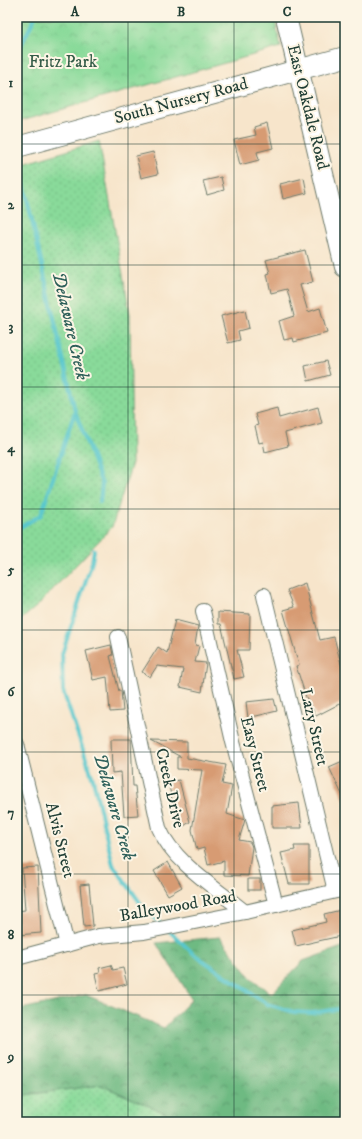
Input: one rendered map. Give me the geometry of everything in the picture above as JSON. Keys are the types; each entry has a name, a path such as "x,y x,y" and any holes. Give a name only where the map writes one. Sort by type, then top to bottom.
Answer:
{"street":[{"name":"East Oakdale Road","path":"286,17 345,267"},
{"name":"South Nursery Road","path":"17,147 345,57"},
{"name":"Lazy Street","path":"264,595 340,890"},
{"name":"Easy Street","path":"203,611 233,742 276,905"},
{"name":"Creek Drive","path":"118,637 159,828 164,840 181,860 245,912"},
{"name":"Alvis Street","path":"17,744 67,945"},
{"name":"Balleywood Road","path":"17,958 98,936 144,932 245,912 340,890"}],"green space":[{"name":"Fritz Park","path":"17,17 274,17 281,47 17,122"},
{"path":"99,141 130,314 132,463 112,527 37,606 17,623 17,419 22,409 17,333 17,166"},
{"path":"220,937 251,978 271,994 303,961 345,946 345,1122 186,1122 101,1085 17,1096 17,1010 86,995 164,1028 192,999 156,943"},
{"path":"101,1085 186,1122 17,1122 17,1096"}],"building":[{"path":"267,123 273,148 257,152 259,160 240,165 234,140 256,135 254,127"},
{"path":"153,152 158,174 141,178 136,156"},
{"path":"221,177 224,190 207,195 203,181"},
{"path":"304,178 307,193 283,199 280,184"},
{"path":"305,250 313,282 300,285 308,312 320,308 327,333 294,342 293,338 284,340 279,321 294,316 287,289 271,293 267,274 270,273 266,260"},
{"path":"245,310 249,328 238,331 240,340 228,343 221,316"},
{"path":"326,361 330,375 308,381 305,366"},
{"path":"318,407 322,423 285,433 288,446 265,452 263,442 259,443 255,426 258,425 255,414 277,408 279,418"},
{"path":"305,583 320,640 334,637 345,679 345,701 316,716 306,697 296,666 299,665 283,610 294,607 287,590"},
{"path":"218,612 250,614 249,650 237,650 244,677 234,679 221,624 218,624"},
{"path":"175,620 198,626 195,645 199,646 195,662 206,663 202,692 180,687 183,669 157,666 150,677 142,672 158,647 167,653"},
{"path":"111,645 113,655 110,656 119,691 121,691 123,711 110,712 107,677 93,680 86,651"},
{"path":"274,699 277,711 248,718 246,702"},
{"path":"111,739 131,739 133,786 135,786 138,815 124,816 121,772 112,773"},
{"path":"151,741 187,742 187,758 226,765 222,784 232,786 227,814 245,820 239,840 250,842 252,847 248,876 224,875 224,861 208,865 204,848 197,850 192,830 202,770 177,769 177,757 181,757"},
{"path":"345,760 345,801 329,767"},
{"path":"179,780 190,822 179,829 168,782"},
{"path":"299,803 302,828 272,828 272,806"},
{"path":"294,846 309,846 309,884 289,884 281,853 295,850"},
{"path":"168,862 182,887 168,895 154,871"},
{"path":"38,867 41,933 17,935 17,911 25,910 22,868"},
{"path":"248,879 260,879 260,890 248,890"},
{"path":"89,884 93,926 84,927 80,885"},
{"path":"341,910 345,935 296,946 292,930 326,922 324,914"},
{"path":"111,965 113,970 123,968 127,984 99,991 95,974 100,973 99,968"}],"waterway":[{"name":"Delaware Creek","path":"17,54 35,17"},
{"name":"Delaware Creek","path":"17,154 75,411 102,484 100,502"},
{"path":"17,529 41,515 75,411"},
{"name":"Delaware Creek","path":"94,550 92,562 62,654 63,691 93,779 113,865 144,908 163,926"},
{"name":"Delaware Creek","path":"168,930 195,955 267,1004 294,1012 312,1013 345,1008"}]}
